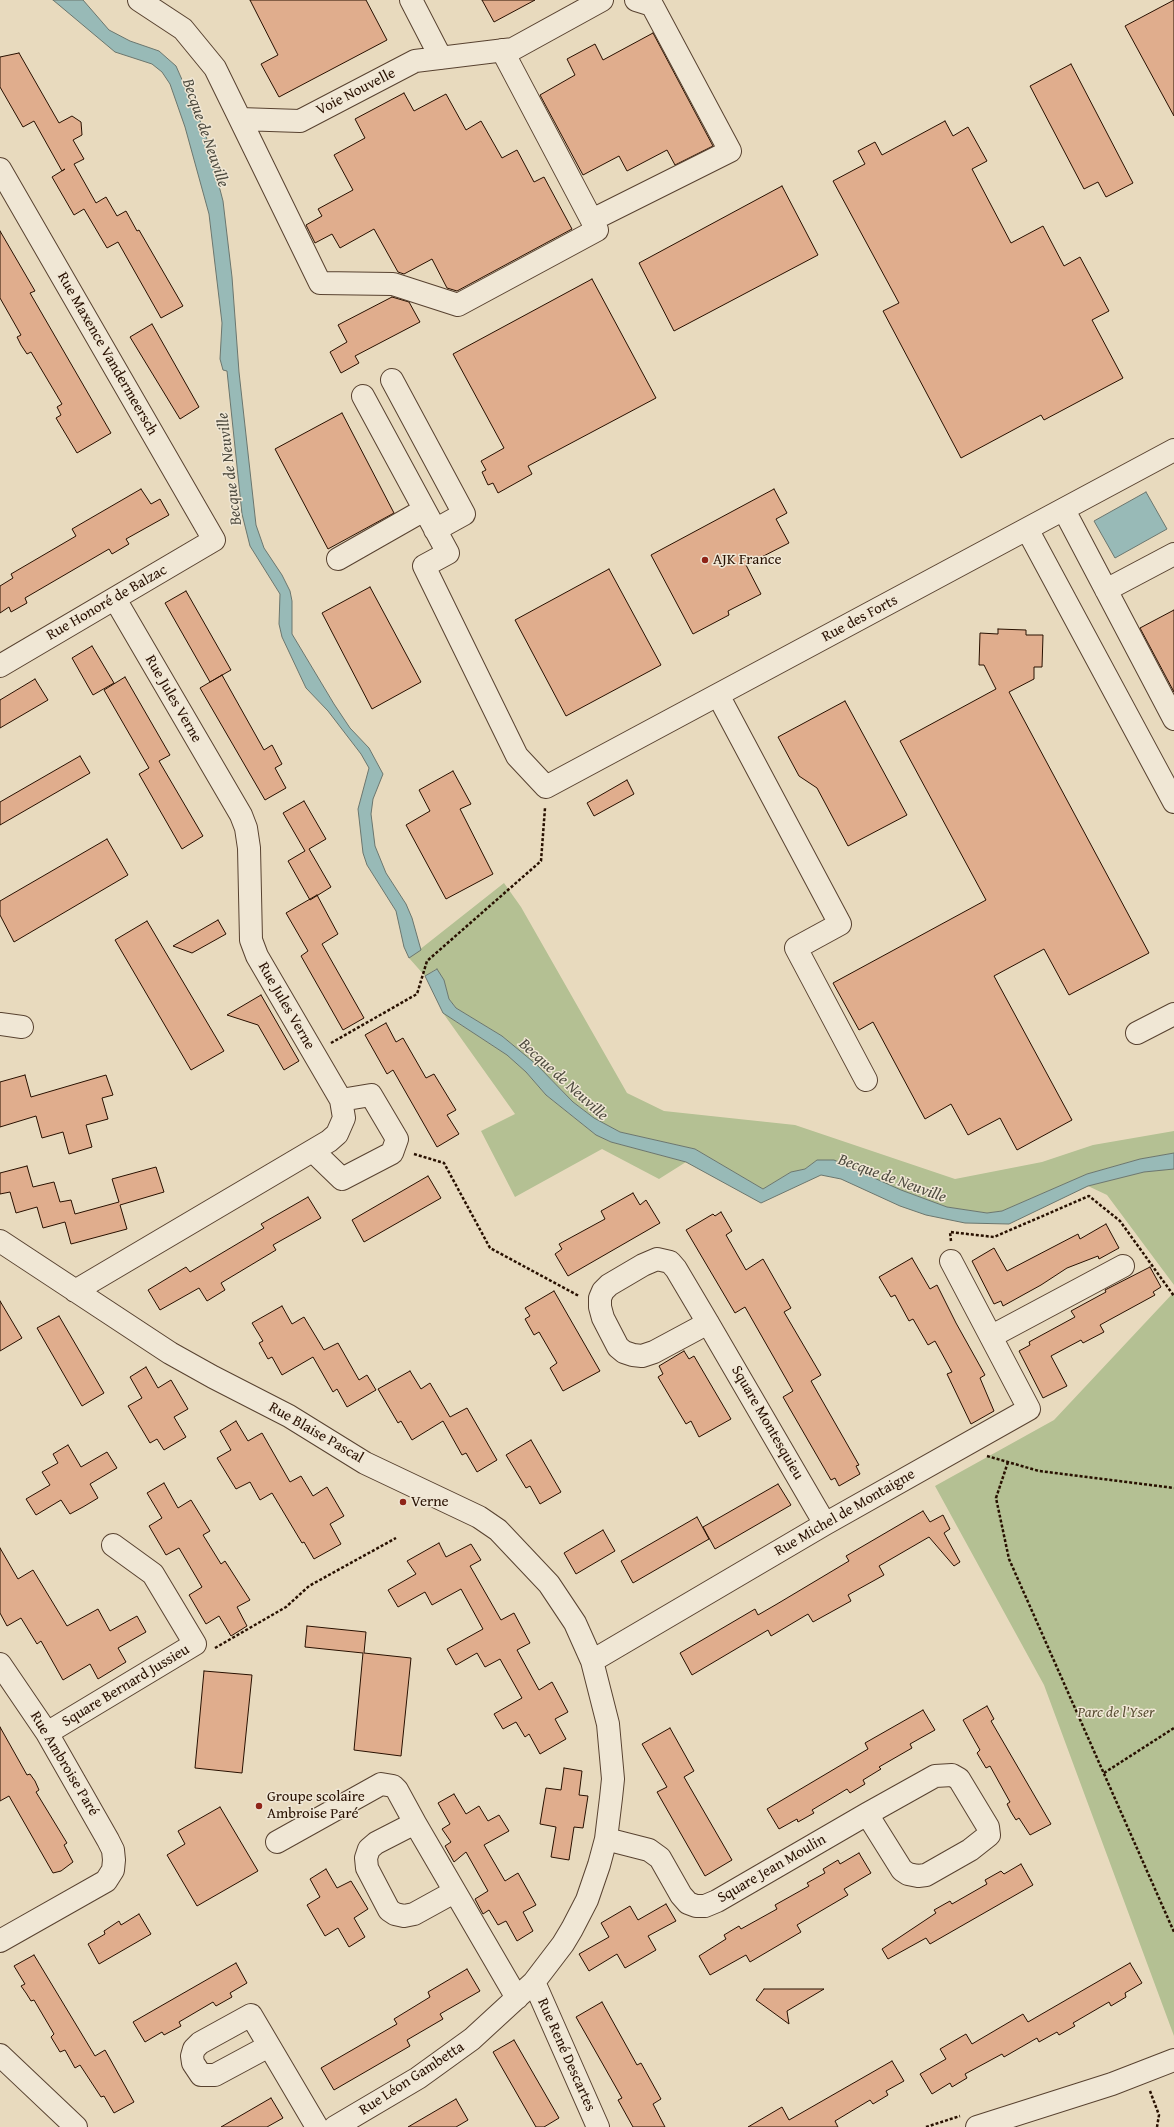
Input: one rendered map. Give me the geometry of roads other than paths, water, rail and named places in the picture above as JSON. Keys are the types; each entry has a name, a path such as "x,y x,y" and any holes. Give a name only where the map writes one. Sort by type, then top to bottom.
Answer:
{"street":[{"path":"411,0 441,58"},
{"name":"Voie Nouvelle","path":"240,119 300,121 415,61 513,49 602,0"},
{"path":"592,220 730,151 652,5 636,0"},
{"path":"149,3 183,29 210,62 240,119 320,283 393,284 458,305 597,230 502,50"},
{"name":"Rue Maxence Vandermeersch","path":"0,169 214,540"},
{"path":"363,396 435,530 464,514 392,380"},
{"name":"Rue des Forts","path":"435,530 448,552 424,566 517,756 546,788 1174,450"},
{"path":"338,558 424,510"},
{"path":"1064,510 1174,719"},
{"path":"1027,529 1174,802"},
{"name":"Rue Honoré de Balzac","path":"0,666 214,540"},
{"path":"1106,590 1174,554"},
{"name":"Rue Jules Verne","path":"75,1290 329,1141 342,1125 344,1108 341,1100 257,956 251,940 249,848 246,828 241,815 115,599"},
{"path":"718,695 840,924 796,948 866,1080"},
{"path":"1137,1033 1174,1014"},
{"path":"0,1024 22,1027"},
{"path":"313,1151 342,1179 392,1153 397,1139 371,1096 341,1100"},
{"name":"Rue Blaise Pascal","path":"0,1241 170,1353 207,1374 289,1416 365,1463 479,1518 498,1530 514,1545 549,1584 575,1624 592,1661"},
{"name":"Square Montesquieu","path":"708,1323 654,1352 642,1356 633,1355 624,1352 618,1347 603,1318 600,1308 600,1298 608,1285 650,1262 657,1259 664,1259 670,1262 676,1269 708,1323 825,1524"},
{"name":"Rue Michel de Montaigne","path":"592,1661 825,1524 1029,1408 951,1261"},
{"path":"992,1336 1123,1266"},
{"name":"Square Bernard Jussieu","path":"47,1733 195,1644 153,1574 112,1545"},
{"name":"Rue Léon Gambetta","path":"335,2127 438,2065 472,2039 534,1982 563,1944 587,1900 606,1839 612,1779 610,1741 603,1700 592,1661"},
{"name":"Rue Ambroise Paré","path":"0,1664 47,1733 113,1850 113,1870 106,1881 0,1941"},
{"name":"Square Jean Moulin","path":"606,1839 649,1850 660,1858 681,1895 688,1903 696,1906 705,1906 717,1901 866,1814 935,1776 952,1775 959,1779 988,1827 989,1835 970,1850 926,1875 908,1874 894,1859 866,1814"},
{"path":"277,1842 382,1784 393,1786 397,1790 454,1892 518,1998"},
{"path":"415,1822 376,1843 370,1849 366,1858 367,1868 389,1910 395,1914 404,1916 414,1914 454,1892"},
{"name":"Rue René Descartes","path":"534,1982 598,2127"},
{"path":"269,2046 317,2127"},
{"path":"0,2055 76,2127"},
{"path":"977,2127 1112,2084 1174,2060"},
{"path":"1112,2084 1146,2080 1174,2074"}],"water":[{"name":"Becque de Neuville","path":"53,0 83,0 109,30 130,41 159,51 176,66 205,132 223,201 232,277 239,372 256,525 264,548 282,575 290,591 292,601 292,634 334,704 350,728 369,748 383,774 373,799 371,814 375,846 386,873 406,904 412,918 421,950 409,958 404,947 396,911 367,865 363,853 358,809 369,768 361,754 328,711 306,688 282,637 279,624 280,594 250,546 242,514 227,371 223,370 220,359 222,323 209,214 185,127 170,84 162,72 152,64 115,52"},
{"path":"1146,492 1167,529 1115,558 1094,521"},
{"path":"437,969 444,980 449,999 456,1008 502,1036 537,1065 573,1102 594,1118 620,1132 695,1149 763,1189 791,1172 805,1169 817,1160 834,1160 901,1190 947,1207 987,1213 1002,1211 1087,1174 1140,1159 1174,1153 1174,1169 1144,1172 1088,1186 1009,1224 965,1223 926,1215 900,1206 841,1179 821,1175 761,1203 686,1162 611,1142 596,1135 546,1095 526,1072 507,1055 443,1013 425,976"}],"place":[{"name":"AJK France","path":"705,560"},
{"name":"Verne","path":"403,1502"},
{"name":"Groupe scolaire Ambroise Paré","path":"259,1806"}],"park label":[{"name":"Parc de l'Yser","path":"1116,1713"}]}
